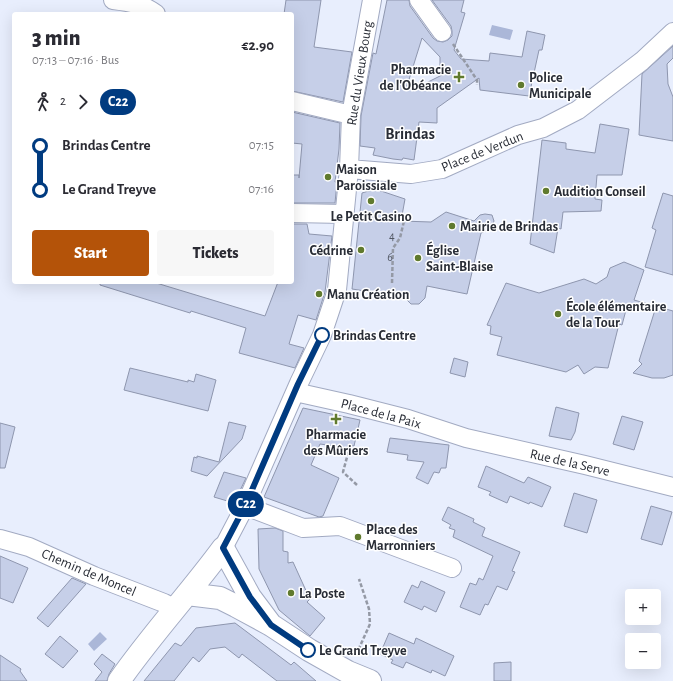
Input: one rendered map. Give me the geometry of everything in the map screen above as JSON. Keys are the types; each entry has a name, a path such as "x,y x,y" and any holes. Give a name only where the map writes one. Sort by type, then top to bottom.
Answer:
{"street":[{"path":"124,0 139,4 153,12"},
{"name":"Rue du Vieux Bourg","path":"119,681 131,663 217,556 245,506 295,392 322,335 337,290 348,169 351,115 372,0"},
{"path":"419,0 442,32"},
{"name":"Place de Verdun","path":"348,169 412,174 442,169 518,135 543,128 578,110 642,61 673,32"},
{"path":"294,101 351,115"},
{"path":"294,212 344,214"},
{"name":"Place de la Paix","path":"295,392 350,400 466,438"},
{"name":"Rue de la Serve","path":"466,438 673,487"},
{"path":"245,506 303,528 340,526 452,568"},
{"name":"Chemin de Moncel","path":"0,539 29,547 94,576 164,603 181,602"},
{"path":"217,556 215,580 223,593 236,606"},
{"path":"217,556 271,625"},
{"path":"181,602 220,598 271,625 308,650 348,672 370,681"}],"path":[{"path":"442,32 455,46 477,80 477,85"},
{"path":"392,283 393,248 400,238 404,221"},
{"path":"350,446 343,472 357,485"},
{"path":"348,672 370,624 368,609 359,579"}],"water":[{"path":"492,25 513,30 510,40 489,35"},
{"path":"100,632 107,639 94,651 88,644"}],"building":[{"path":"286,0 321,0 314,47 352,52 343,102 294,91 294,12 284,12"},
{"path":"387,0 409,0 410,6 433,38 437,41 443,42 452,36 451,26 432,0 464,0 461,12 465,13 454,50 461,59 489,61 490,53 522,57 527,31 545,35 542,50 539,50 529,96 480,90 479,78 437,108 437,123 419,122 414,160 403,158 402,160 393,159 373,155 375,148 360,146 361,116 373,53 376,54","holes":["422,38 440,57 440,67 444,74 416,88 415,82 407,86"]},
{"path":"673,46 673,58 667,64 668,84 673,97 673,141 639,135 642,74"},
{"path":"294,112 340,123 335,182 337,182 335,203 294,203 294,175 299,175 299,178 302,144 294,143"},
{"path":"600,124 629,129 622,175 597,175 595,199 602,200 601,211 563,212 561,229 558,228 554,253 530,244 542,140 566,143 566,149 595,153"},
{"path":"375,189 405,199 401,221 431,222 446,212 474,221 480,215 492,215 494,221 491,228 481,233 467,294 427,286 425,298 419,304 411,304 404,297 352,289 362,193"},
{"path":"663,193 673,196 673,275 645,267 656,230 652,228"},
{"path":"294,224 307,224 309,234 332,236 325,292 316,320 298,315 289,344 304,348 295,368 239,353 246,328 191,311 190,313 100,284 160,284 265,316 277,284 294,284"},
{"name":"École élémentaire de la Tour","path":"624,262 644,270 634,300 673,311 673,375 664,378 652,378 633,373 642,364 639,361 655,310 626,310 622,325 619,324 608,368 595,367 584,374 578,365 566,372 497,355 502,337 490,334 491,326 487,325 506,283 539,293 584,279 596,284 607,277 610,268"},
{"path":"454,358 468,362 465,377 450,373"},
{"path":"130,368 188,382 188,380 194,382 196,374 216,380 208,411 124,390"},
{"path":"556,407 579,413 575,432 571,440 549,436"},
{"path":"303,408 360,420 354,446 348,445 347,448 320,444 311,465 339,478 323,516 319,517 264,497"},
{"path":"622,416 643,422 634,450 613,444"},
{"path":"229,422 246,426 242,439 207,476 191,471 194,457 197,458 197,456 219,462"},
{"path":"0,423 15,427 5,468 0,468"},
{"path":"390,438 449,445 446,468 441,468 439,473 434,472 428,484 416,478 424,462 407,460 408,455 387,452"},
{"path":"486,466 524,483 528,477 551,487 542,507 530,502 529,504 510,496 507,503 489,495 491,492 478,487"},
{"path":"224,472 246,478 234,503 214,497"},
{"path":"574,493 597,500 587,533 564,526"},
{"path":"651,506 672,512 662,545 641,539"},
{"path":"448,507 474,519 473,522 485,528 482,536 520,552 512,571 515,572 507,590 497,586 488,605 485,604 480,615 460,607 470,583 476,585 479,578 483,580 493,556 453,537 455,530 449,528 451,525 442,520"},
{"path":"275,528 283,531 283,551 288,552 288,563 293,562 308,595 306,596 310,599 307,602 325,618 310,636 279,610 259,569 258,529"},
{"path":"0,556 28,568 13,603 0,598"},
{"path":"72,578 86,584 48,627 37,618"},
{"path":"421,581 445,592 436,612 424,606 422,610 404,602 412,585 418,588"},
{"path":"235,623 291,665 294,662 316,681 277,681 242,654 239,658 225,647 210,649 199,662 193,657 174,681 144,681 175,643 181,646 196,628"},
{"path":"389,633 414,644 416,638 454,656 445,676 432,670 431,673 406,662 403,668 391,663 393,660 380,654"},
{"path":"60,636 78,651 63,668 45,654"},
{"path":"102,654 115,664 107,681 95,681 102,672 94,664"},
{"path":"0,655 21,669 20,671 27,681 0,681"},
{"path":"511,662 511,681 494,681 494,663"}],"bus line":[{"name":"C22","path":"308,650 271,625 250,597 223,548 260,474 298,384 322,335"}],"place":[{"name":"Pharmacie de l'Obéance","path":"459,77"},
{"name":"Police Municipale","path":"521,85"},
{"name":"Maison Paroissiale","path":"328,177"},
{"name":"Audition Conseil","path":"546,191"},
{"name":"Le Petit Casino","path":"371,201"},
{"name":"Mairie de Brindas","path":"452,226"},
{"name":"Cédrine","path":"361,250"},
{"name":"Église Saint-Blaise","path":"418,258"},
{"name":"Manu Création","path":"319,294"},
{"name":"École élémentaire de la Tour","path":"558,314"},
{"name":"Brindas Centre","path":"322,335"},
{"name":"Pharmacie des Mûriers","path":"336,419"},
{"name":"Place des Marronniers","path":"358,537"},
{"name":"La Poste","path":"291,593"},
{"name":"Le Grand Treyve","path":"308,650"}],"district":[{"name":"Brindas","path":"410,133"}]}
